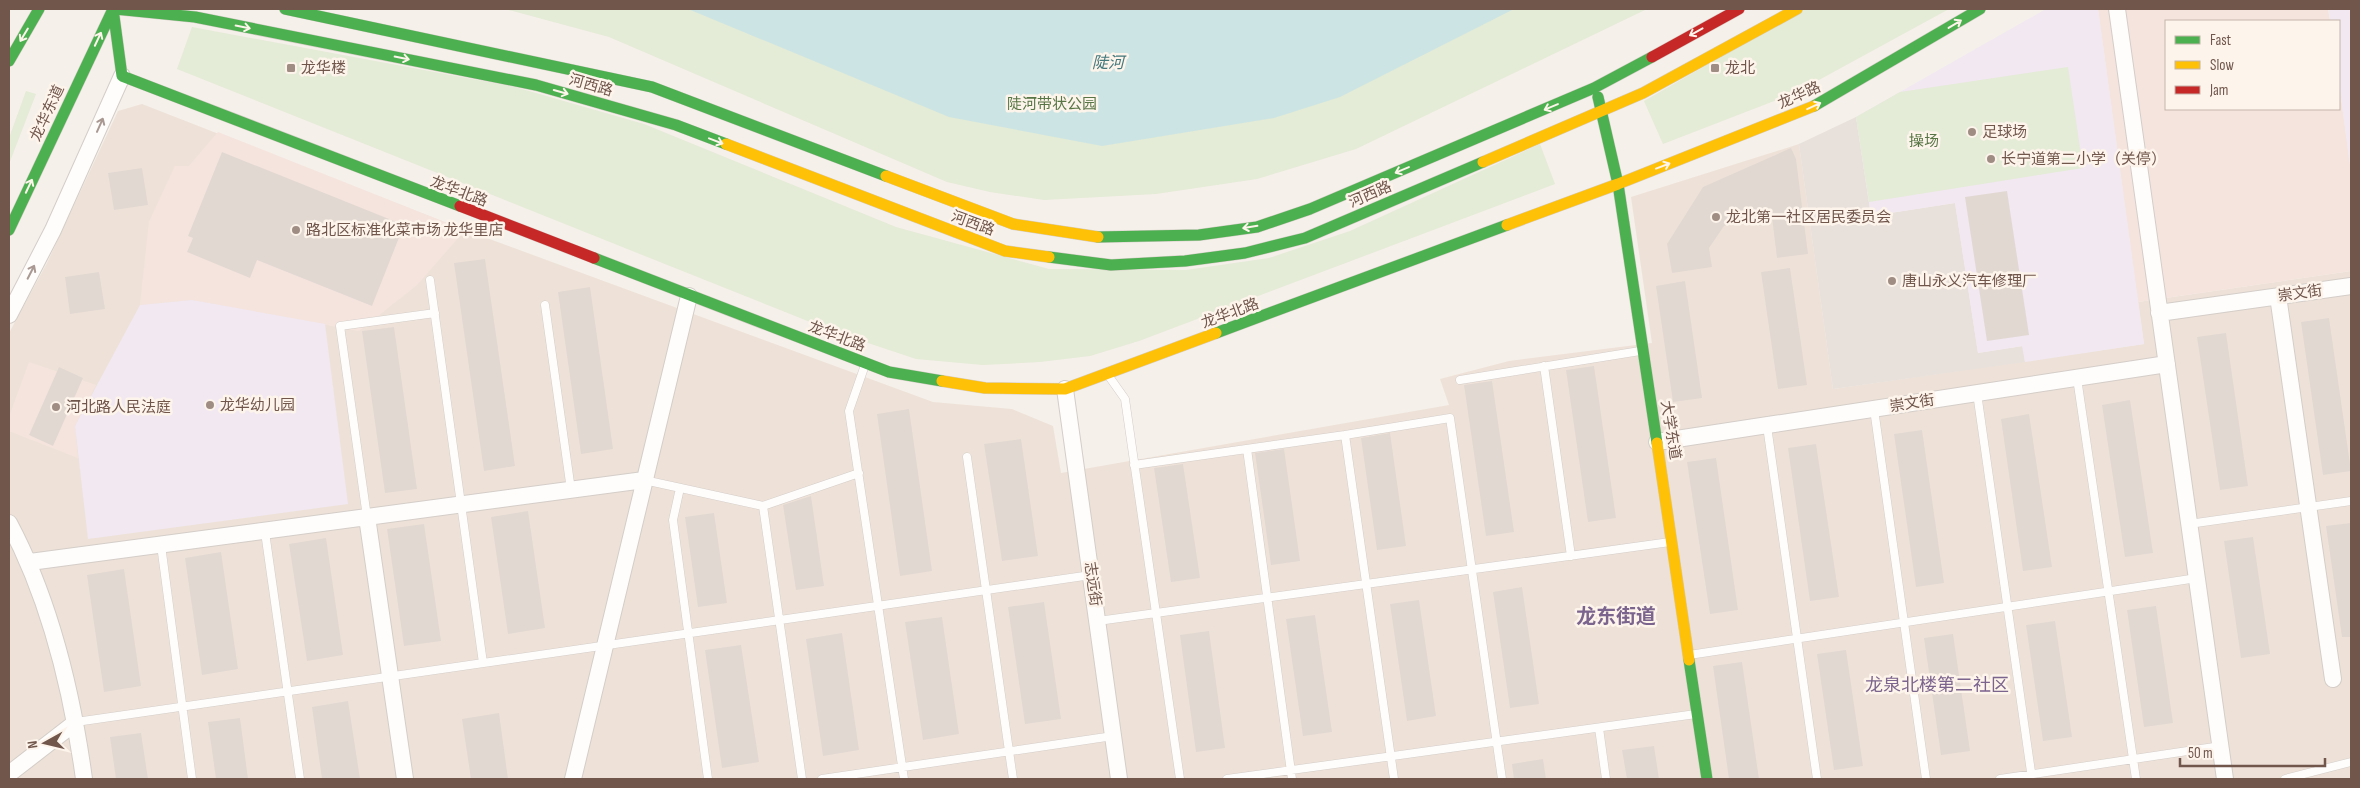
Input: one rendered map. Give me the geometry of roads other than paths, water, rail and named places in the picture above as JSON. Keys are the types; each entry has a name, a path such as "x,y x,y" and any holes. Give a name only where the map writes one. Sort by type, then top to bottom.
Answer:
{"main road":[{"path":"9,61 39,9"},
{"path":"113,9 122,76"},
{"name":"河西路","path":"113,9 195,17 536,85 676,125 1005,252 1111,265 1193,260 1245,253 1305,238 1643,93 1797,9"},
{"name":"龙华东道","path":"9,230 113,9"},
{"name":"河西路","path":"285,9 528,59 652,87 1013,224 1100,237 1199,235 1257,227 1310,209 1594,88 1738,9"},
{"name":"龙华路","path":"1618,184 1826,100 1980,9"},
{"name":"龙华北路","path":"122,76 888,372 985,388 1066,389 1618,184"},
{"name":"大学东道","path":"1594,88 1603,111 1618,184 1707,779"}],"street":[{"path":"2117,9 2225,779"},
{"path":"9,315 53,230 122,76"},
{"name":"崇文街","path":"2159,313 2351,286"},
{"path":"573,779 689,296"},
{"path":"2278,296 2333,679"},
{"name":"崇文街","path":"1657,442 2167,364"},
{"name":"志远街","path":"1066,389 1119,779"},
{"path":"30,562 461,506 644,480"},
{"path":"367,517 405,779"},
{"path":"9,523 30,562 58,647 76,722 84,779"},
{"path":"9,774 76,722"}],"lane":[{"path":"430,280 483,663"},
{"path":"545,305 571,490"},
{"path":"367,517 340,326 435,313"},
{"path":"1460,380 1643,350"},
{"path":"865,363 850,411 904,779"},
{"path":"1544,366 1571,556"},
{"path":"1108,375 1125,399 1180,779"},
{"path":"2077,378 2136,779"},
{"path":"1977,393 2032,777"},
{"path":"1874,409 1926,779"},
{"path":"1134,464 1346,435 1450,418 1502,779"},
{"path":"1768,426 1817,779"},
{"path":"1346,435 1394,779"},
{"path":"1247,449 1292,779"},
{"path":"967,457 1014,779"},
{"path":"644,480 763,506 859,473"},
{"path":"680,488 673,520 708,779"},
{"path":"2189,524 2351,501"},
{"path":"763,506 802,779"},
{"path":"265,532 300,779"},
{"path":"1098,621 1672,542"},
{"path":"161,545 192,779"},
{"path":"76,722 1091,575"},
{"path":"1688,655 2197,578"},
{"path":"1228,779 1698,714"},
{"path":"1599,728 1606,779"},
{"path":"822,779 1113,736"},
{"path":"2000,779 2032,777 2221,746"},
{"path":"2285,779 2351,762"}],"water":[{"name":"陡河","path":"688,9 1514,9 1340,97 1274,118 1102,146 949,117"}],"place":[{"name":"龙华楼","path":"291,68"},
{"name":"龙北","path":"1715,68"},
{"name":"足球场","path":"1972,132"},
{"name":"长宁道第二小学（关停）","path":"1991,159"},
{"name":"龙北第一社区居民委员会","path":"1716,217"},
{"name":"路北区标准化菜市场 龙华里店","path":"296,230"},
{"name":"唐山永义汽车修理厂","path":"1892,281"},
{"name":"龙华幼儿园","path":"210,405"},
{"name":"河北路人民法庭","path":"56,407"}],"district":[{"name":"龙东街道","path":"1616,616"},
{"name":"龙泉北楼第二社区","path":"1937,685"}],"park label":[{"name":"陡河带状公园","path":"1052,104"},
{"name":"操场","path":"1924,141"}]}
